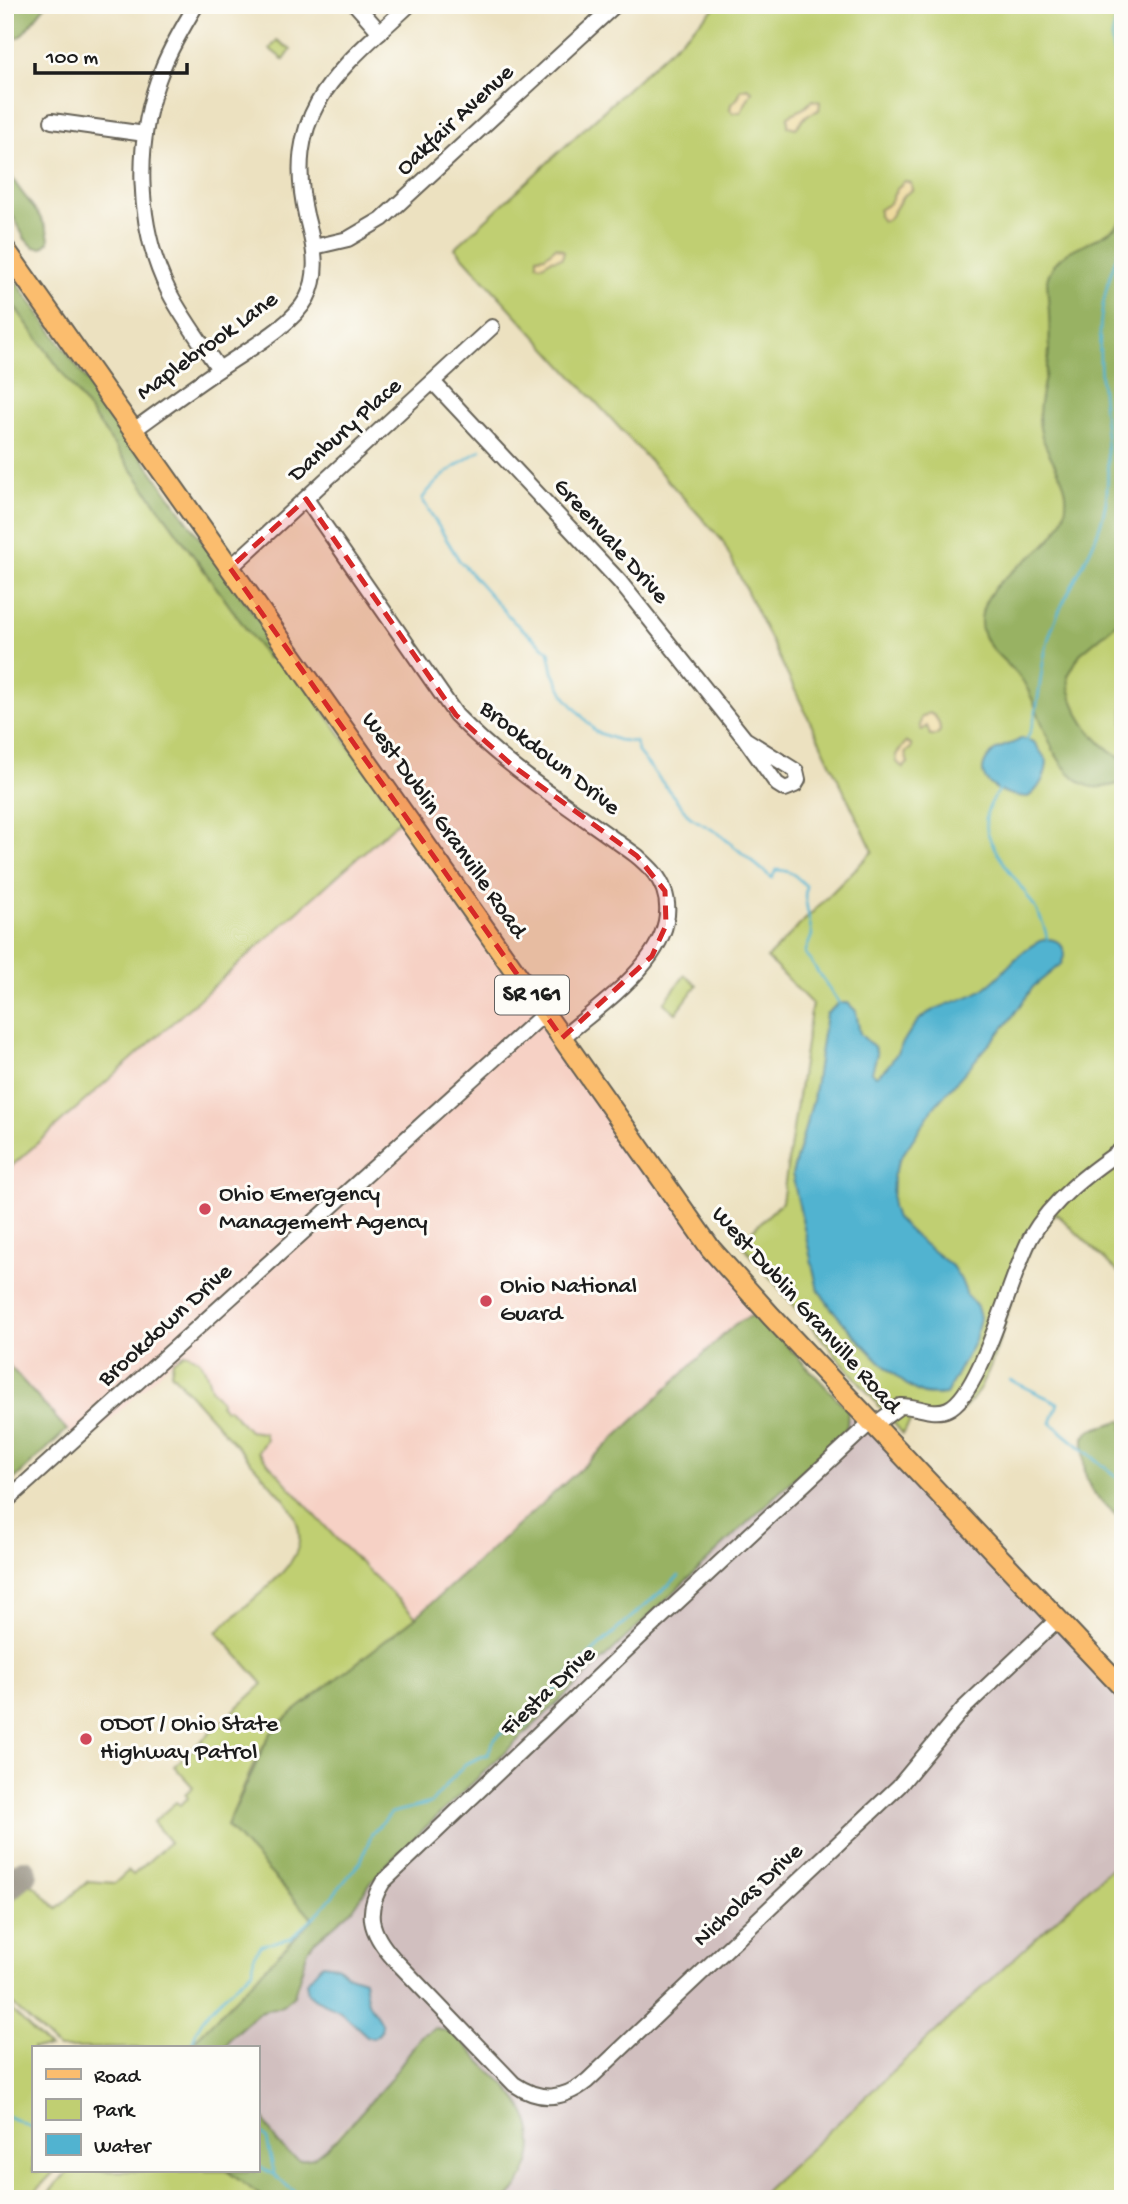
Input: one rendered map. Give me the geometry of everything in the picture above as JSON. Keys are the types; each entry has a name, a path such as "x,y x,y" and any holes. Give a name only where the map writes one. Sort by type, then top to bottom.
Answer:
{"main road":[{"name":"West Dublin Granville Road","path":"5,249 711,1249 1123,1688"}],"street":[{"path":"196,5 164,65 155,92 145,134 143,194 155,257 176,303 219,369"},
{"path":"356,5 380,32"},
{"name":"Maplebrook Lane","path":"134,430 300,308 312,283 315,267 314,247 300,180 301,155 307,126 319,99 333,78 409,5"},
{"name":"Oakfair Avenue","path":"314,247 348,239 382,219 615,5"},
{"path":"52,121 145,134"},
{"name":"Danbury Place","path":"230,568 492,327"},
{"name":"Greenvale Drive","path":"433,382 620,582 745,739"},
{"name":"Brookdown Drive","path":"306,499 456,715 503,758 637,856 655,872 665,891 666,925 662,940 652,956 562,1038"},
{"name":"Brookdown Drive","path":"5,1503 545,1013"},
{"name":"Fiesta Drive","path":"451,2019 377,1939 371,1904 383,1882 622,1654 873,1423 900,1406 942,1411 957,1402 994,1333 1016,1269 1038,1226 1073,1187 1123,1149"},
{"name":"Nicholas Drive","path":"451,2019 523,2090 549,2098 566,2095 577,2089 899,1786 963,1709 1058,1619"}],"highlighted area":[{"path":"306,499 456,715 513,766 637,856 665,891 666,925 652,956 562,1038 230,568"}],"shaded area":[{"path":"401,819 766,1319 735,1324 606,1446 416,1617 342,1545 175,1359 82,1446 5,1361 5,1172"},
{"path":"864,1411 1123,1687 1123,1857 756,2199 507,2199 524,2180 529,2169 531,2143 526,2116 512,2094 452,2032 421,2036 388,2082 321,2153 306,2160 290,2155 271,2135 260,2111 259,2046 226,2046 232,2036 259,2012 288,2002 298,1988 308,1950 353,1909 371,1882 389,1862 838,1439 848,1418"}],"green space":[{"path":"5,5 46,5 21,36 12,40 5,39"},
{"path":"718,5 1123,5 1123,1277 1056,1213 1021,1268 996,1351 977,1392 965,1408 951,1417 937,1419 913,1416 903,1434 740,1242 782,1202 812,1004 767,958 873,851 722,540 455,248"},
{"path":"277,40 291,50 284,60 270,49"},
{"path":"5,164 46,227 49,242 42,248 34,247 25,239 5,201"},
{"path":"1123,218 1123,618 1080,654 1068,676 1073,701 1085,724 1102,744 1123,759 1123,783 1097,787 1082,783 1061,763 1047,737 1031,695 1018,675 990,646 982,629 981,619 985,604 993,591 1053,536 1065,509 1065,486 1045,445 1039,423 1050,340 1047,280 1060,258 1105,234"},
{"path":"5,266 277,646 275,658 267,658 5,293"},
{"path":"5,293 267,658 275,657 277,646 401,819 5,1172"},
{"path":"685,975 697,985 676,1013 664,1003"},
{"path":"751,1316 759,1316 848,1410 847,1426 843,1432 389,1862 371,1882 353,1909 308,1950 294,1995 281,2006 259,2012 232,2036 226,2046 189,2046 313,1919 227,1826 270,1734 288,1716 416,1617 606,1446 735,1324"},
{"path":"185,1353 201,1362 211,1388 225,1410 228,1408 249,1431 264,1433 266,1439 258,1452 342,1545 416,1617 278,1724 256,1760 227,1826 313,1919 189,2046 56,2046 5,1997 5,1901 29,1884 36,1887 57,1909 88,1881 115,1883 128,1871 133,1875 170,1842 153,1822 176,1802 180,1805 188,1798 185,1794 193,1787 174,1766 263,1684 217,1632 283,1571 297,1550 299,1539 299,1528 285,1500 171,1373 173,1361"},
{"path":"5,1361 67,1430 5,1488"},
{"path":"1123,1420 1123,1522 1089,1486 1084,1467 1084,1437 1091,1430"},
{"path":"1123,1857 1123,2199 756,2199"},
{"path":"5,2004 48,2046 32,2046 32,2172 54,2172 28,2199 5,2199"},
{"path":"435,2028 455,2036 503,2083 521,2106 531,2131 531,2155 523,2178 507,2199 265,2199 228,2172 259,2172 259,2105 268,2127 283,2149 299,2160 313,2158 338,2138 388,2082 421,2036"},
{"path":"67,2172 228,2172 265,2199 43,2199"}],"sand":[{"path":"747,88 752,91 741,112 733,113 730,110 731,104 738,98 741,90"},
{"path":"813,100 820,102 819,110 807,115 796,128 788,126 788,116"},
{"path":"905,181 911,183 912,190 903,196 889,219 883,221 879,210 890,203 897,188"},
{"path":"556,247 564,251 562,258 542,265 537,264 537,257 545,256"},
{"path":"929,713 939,723 940,731 936,735 930,735 927,726 922,730 920,728 921,718"},
{"path":"906,742 911,744 911,748 905,753 908,763 903,768 897,762 896,755"}],"water":[{"path":"1022,738 1034,742 1047,761 1042,781 1028,797 999,790 985,779 983,771 992,753"},
{"path":"1047,939 1057,941 1063,948 1065,954 1061,964 1033,987 1008,1023 934,1107 900,1159 893,1177 892,1206 896,1218 952,1266 967,1295 977,1307 980,1317 975,1341 946,1394 922,1393 894,1375 863,1344 834,1311 817,1286 792,1174 813,1100 826,1014 839,1003 848,1003 856,1011 860,1034 874,1047 877,1054 872,1072 876,1076 889,1065 912,1028 924,1016 939,1007 980,991 1028,948"},
{"path":"322,1964 337,1966 346,1974 364,1980 369,2004 382,2026 379,2034 373,2038 367,2036 339,2010 308,1993 306,1982"}],"waterway":[{"path":"1123,5 1112,40 1114,55 1123,74"},
{"path":"1025,743 1037,707 1044,656 1053,625 1090,551 1104,512 1108,472 1100,372 1101,320 1107,285 1123,240"},
{"path":"481,450 449,472 422,499 459,560 514,622 549,651 553,672 566,698 596,732 618,740 635,742 638,752 690,817 718,833 772,878 776,870 786,871 806,886 805,897 812,935 805,953 839,1003"},
{"path":"1000,788 987,814 988,832 994,847 1035,908 1047,939"},
{"path":"1010,1380 1058,1403 1051,1423 1123,1482"},
{"path":"192,2046 194,2036 206,2015 253,1970 254,1955 261,1945 291,1938 321,1910 361,1861 372,1833 391,1813 431,1803 465,1764 488,1754 497,1736 512,1728 526,1726 579,1665 679,1576"},
{"path":"5,2115 32,2128"},
{"path":"259,2131 267,2139 274,2173"},
{"path":"259,2166 303,2199"},
{"path":"551,2199 557,2193"}],"taxiway":[{"path":"5,1889 24,1873"}],"place":[{"name":"Ohio Emergency Management Agency","path":"205,1209"},
{"name":"Ohio National Guard","path":"486,1301"},
{"name":"ODOT / Ohio State Highway Patrol","path":"86,1739"}]}
